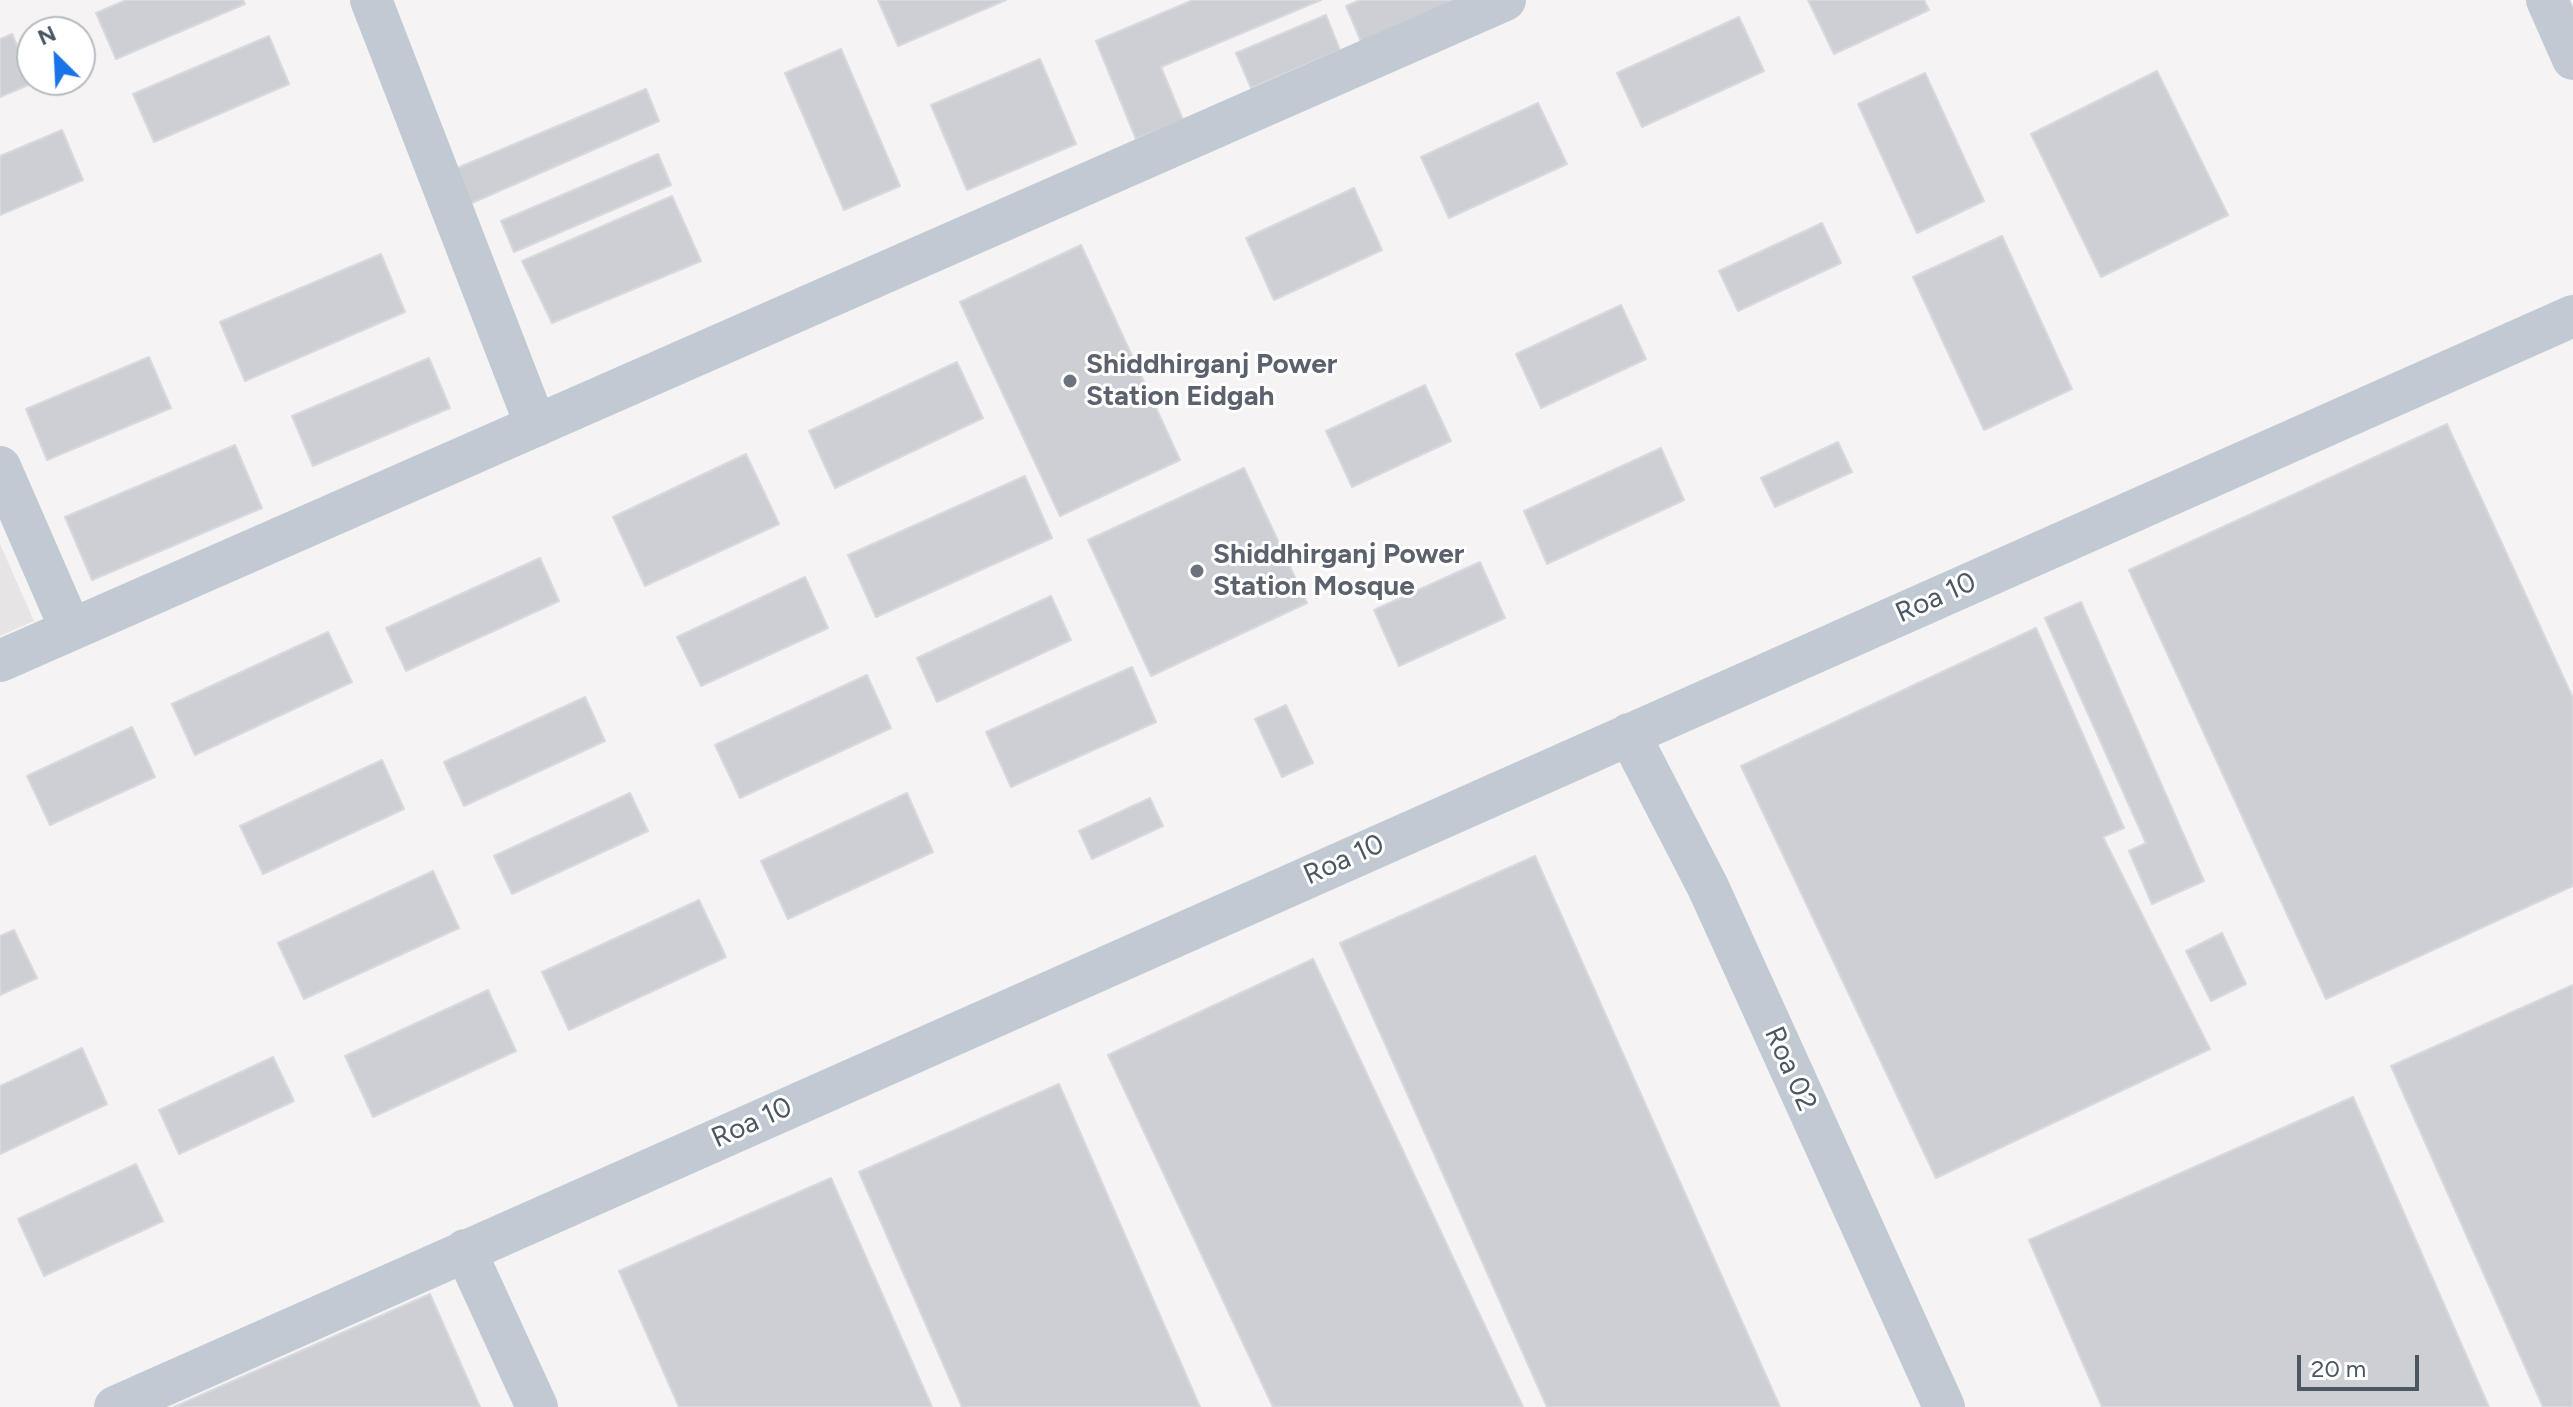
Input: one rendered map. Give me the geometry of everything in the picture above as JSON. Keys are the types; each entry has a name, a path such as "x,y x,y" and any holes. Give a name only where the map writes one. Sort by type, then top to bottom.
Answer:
{"street":[{"path":"371,0 536,426"},
{"path":"0,661 1505,0"},
{"path":"2547,0 2573,59"},
{"name":"Roa 10","path":"115,1407 1629,734 2569,328"},
{"path":"0,467 71,630"},
{"name":"Roa 02","path":"1629,734 1708,887 1944,1407"},
{"path":"465,1250 537,1407"}],"shaded area":[{"path":"0,544 34,621 0,636"}],"building":[{"path":"126,0 243,0 245,4 116,59 96,13"},
{"path":"878,0 1006,0 898,46"},
{"path":"1193,0 1321,0 1161,67 1183,120 1136,139 1096,41"},
{"path":"1360,0 1455,0 1362,44 1346,6"},
{"path":"1808,0 1924,0 1929,10 1834,54"},
{"path":"1326,15 1340,50 1251,88 1236,53"},
{"path":"1739,17 1764,71 1642,127 1617,73"},
{"path":"12,34 16,43 16,90 0,97 0,39"},
{"path":"269,36 289,84 154,142 133,94"},
{"path":"841,49 900,186 844,210 785,73"},
{"path":"1040,59 1076,144 967,190 931,105"},
{"path":"2157,71 2228,215 2101,277 2031,134"},
{"path":"1925,73 1984,201 1917,233 1858,104"},
{"path":"646,89 659,121 465,206 450,171"},
{"path":"1538,103 1567,164 1449,218 1421,157"},
{"path":"62,130 83,180 0,215 0,156"},
{"path":"658,154 671,185 514,252 501,221"},
{"path":"1354,188 1382,250 1274,300 1246,238"},
{"path":"672,196 701,261 552,323 522,261"},
{"path":"1822,223 1841,263 1738,311 1719,271"},
{"path":"2002,236 2072,389 1984,430 1913,277"},
{"name":"Shiddhirganj Power Station Eidgah","path":"1081,245 1180,460 1060,516 960,302"},
{"path":"381,254 405,312 245,381 220,322"},
{"path":"1621,305 1646,359 1541,408 1516,354"},
{"path":"149,357 171,408 47,460 26,409"},
{"path":"429,358 450,408 313,466 292,416"},
{"path":"957,362 983,418 835,488 809,431"},
{"path":"1425,385 1451,441 1352,487 1326,431"},
{"path":"2447,424 2573,698 2573,886 2326,999 2129,570"},
{"path":"1838,442 1852,472 1775,507 1761,478"},
{"path":"235,445 262,508 92,580 65,517"},
{"path":"1661,448 1684,500 1547,564 1524,511"},
{"path":"746,454 779,524 645,586 613,517"},
{"name":"Shiddhirganj Power Station Mosque","path":"1244,468 1307,603 1151,676 1088,540"},
{"path":"1025,476 1052,538 876,617 848,555"},
{"path":"540,558 559,601 406,671 386,628"},
{"path":"1480,562 1505,618 1399,666 1374,610"},
{"path":"805,577 828,628 701,686 677,637"},
{"path":"1051,596 1071,640 937,702 917,658"},
{"path":"2081,602 2204,881 2152,904 2129,851 2146,843 2045,618"},
{"path":"2036,628 2124,828 2103,837 2210,1049 1936,1178 1741,766"},
{"path":"328,632 352,682 195,755 172,704"},
{"path":"1132,667 1156,722 1011,787 986,732"},
{"path":"867,675 891,728 740,798 715,745"},
{"path":"585,697 605,741 464,806 444,762"},
{"path":"1286,705 1313,763 1282,777 1255,719"},
{"path":"132,727 155,777 50,825 27,776"},
{"path":"382,760 404,809 263,874 240,826"},
{"path":"630,793 648,831 512,894 494,856"},
{"path":"907,793 933,852 788,919 761,861"},
{"path":"1150,798 1163,826 1092,859 1079,831"},
{"path":"1535,856 1780,1407 1547,1407 1340,943"},
{"path":"433,871 459,928 304,999 278,943"},
{"path":"699,900 726,957 569,1030 542,972"},
{"path":"14,930 37,978 0,995 0,936"},
{"path":"2222,933 2246,984 2211,1001 2186,951"},
{"path":"1313,959 1523,1407 1273,1407 1108,1055"},
{"path":"2573,985 2573,1407 2543,1407 2391,1066"},
{"path":"488,990 516,1051 373,1117 345,1056"},
{"path":"82,1048 107,1104 0,1154 0,1086"},
{"path":"273,1057 294,1101 179,1154 159,1110"},
{"path":"1059,1084 1200,1407 962,1407 859,1172"},
{"path":"2353,1097 2489,1407 2102,1407 2029,1240"},
{"path":"136,1164 163,1221 44,1276 18,1219"},
{"path":"831,1178 932,1407 679,1407 619,1271"},
{"path":"430,1294 480,1407 174,1407"}],"place":[{"name":"Shiddhirganj Power Station Eidgah","path":"1070,381"},
{"name":"Shiddhirganj Power Station Mosque","path":"1197,571"}]}
